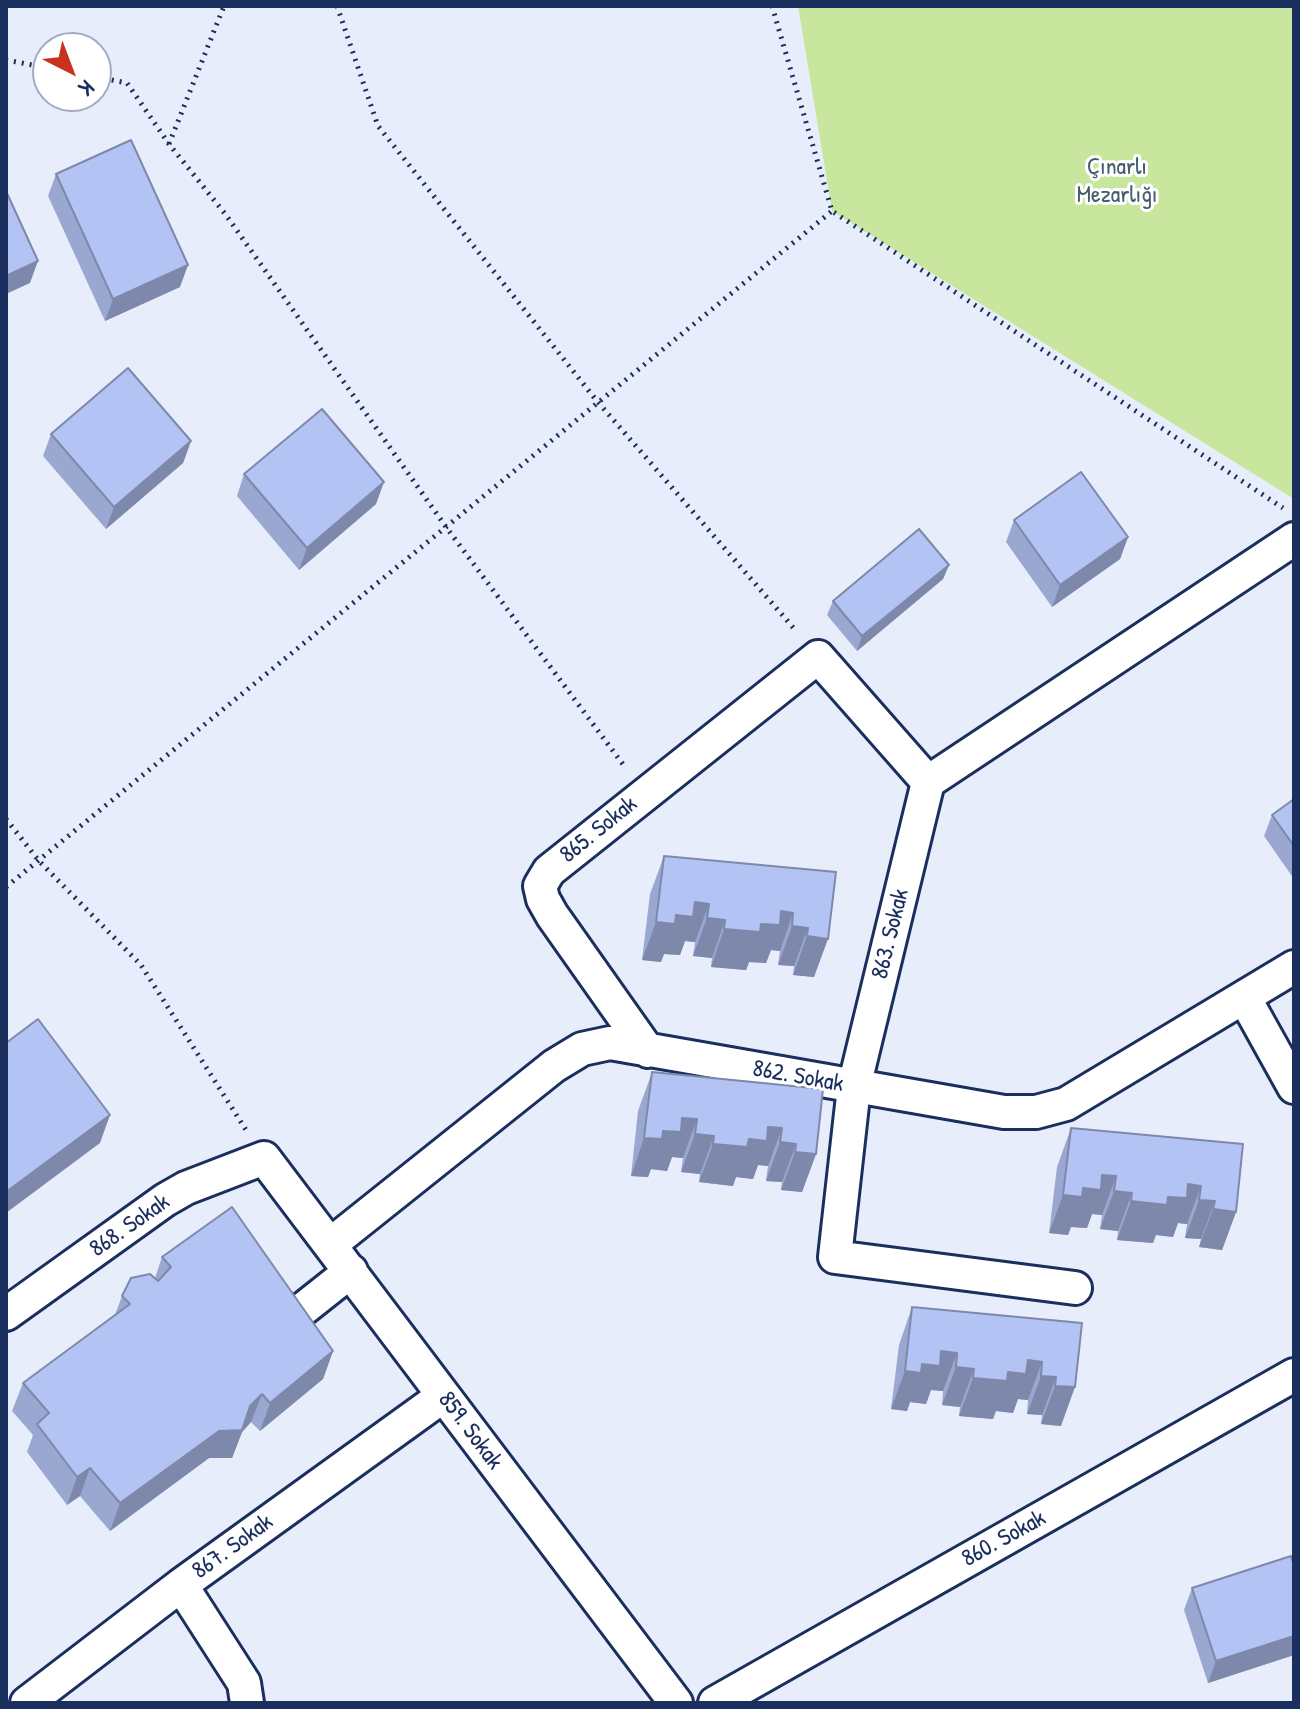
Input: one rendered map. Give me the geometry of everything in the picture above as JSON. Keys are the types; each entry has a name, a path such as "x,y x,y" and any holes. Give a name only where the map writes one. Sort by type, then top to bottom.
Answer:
{"street":[{"path":"818,657 928,782 1294,539"},
{"name":"865. Sokak","path":"648,1051 552,915 540,886 549,871 566,855 818,657"},
{"name":"863. Sokak","path":"928,782 854,1087 835,1257 1075,1288"},
{"name":"862. Sokak","path":"331,1244 554,1066 582,1049 610,1043 1004,1112 1036,1112 1066,1104 1294,967"},
{"path":"1244,997 1294,1087"},
{"name":"859. Sokak","path":"264,1158 676,1703"},
{"name":"868. Sokak","path":"6,1314 165,1200 186,1188 264,1158"},
{"path":"298,1313 351,1271"},
{"name":"860. Sokak","path":"715,1703 1294,1375"},
{"name":"867. Sokak","path":"27,1703 181,1585 443,1396"},
{"path":"181,1585 244,1683 247,1703"}],"path":[{"path":"169,144 224,6"},
{"path":"337,6 378,126 597,401 818,657"},
{"path":"772,6 832,211 1294,515"},
{"path":"6,60 32,65"},
{"path":"112,80 127,83 169,144 226,215 446,527 645,794"},
{"path":"6,887 832,211"},
{"path":"6,819 39,861 141,965 264,1158"}],"green space":[{"name":"Çınarlı Mezarlığı","path":"798,6 1294,6 1294,499 832,211"}],"building":[{"path":"131,140 188,265 113,299 56,174"},
{"path":"6,191 38,261 6,276"},
{"path":"128,368 191,441 114,507 51,434"},
{"path":"322,409 384,482 307,548 244,474"},
{"path":"1081,472 1128,537 1060,585 1014,520"},
{"path":"919,529 949,565 862,636 833,601"},
{"path":"1294,799 1294,846 1272,815"},
{"path":"664,856 836,872 828,939 807,936 808,928 792,926 793,913 781,911 780,925 761,924 760,932 724,929 725,920 707,918 709,904 695,902 693,917 676,915 675,924 656,922"},
{"path":"38,1019 110,1115 6,1192 6,1043"},
{"path":"652,1072 823,1089 816,1154 795,1152 796,1144 780,1142 782,1128 768,1127 767,1141 749,1139 747,1147 713,1144 714,1136 695,1134 697,1119 682,1118 681,1132 663,1131 662,1139 644,1138"},
{"path":"1071,1128 1243,1144 1236,1212 1213,1209 1215,1201 1199,1200 1201,1186 1188,1184 1187,1198 1168,1197 1167,1205 1131,1201 1132,1193 1114,1191 1116,1176 1102,1175 1101,1190 1083,1188 1082,1197 1063,1195"},
{"path":"232,1207 333,1351 270,1403 262,1394 250,1406 242,1430 219,1431 120,1503 90,1468 77,1477 37,1424 49,1413 23,1383 130,1304 122,1296 131,1278 150,1274 158,1281 171,1267 162,1257"},
{"path":"912,1307 1082,1323 1075,1387 1055,1386 1056,1377 1041,1376 1042,1362 1028,1360 1026,1374 1008,1372 1007,1381 973,1378 974,1369 956,1367 957,1353 941,1351 940,1366 922,1364 921,1373 905,1371"},
{"path":"1291,1556 1294,1566 1294,1636 1216,1661 1192,1588"}]}
